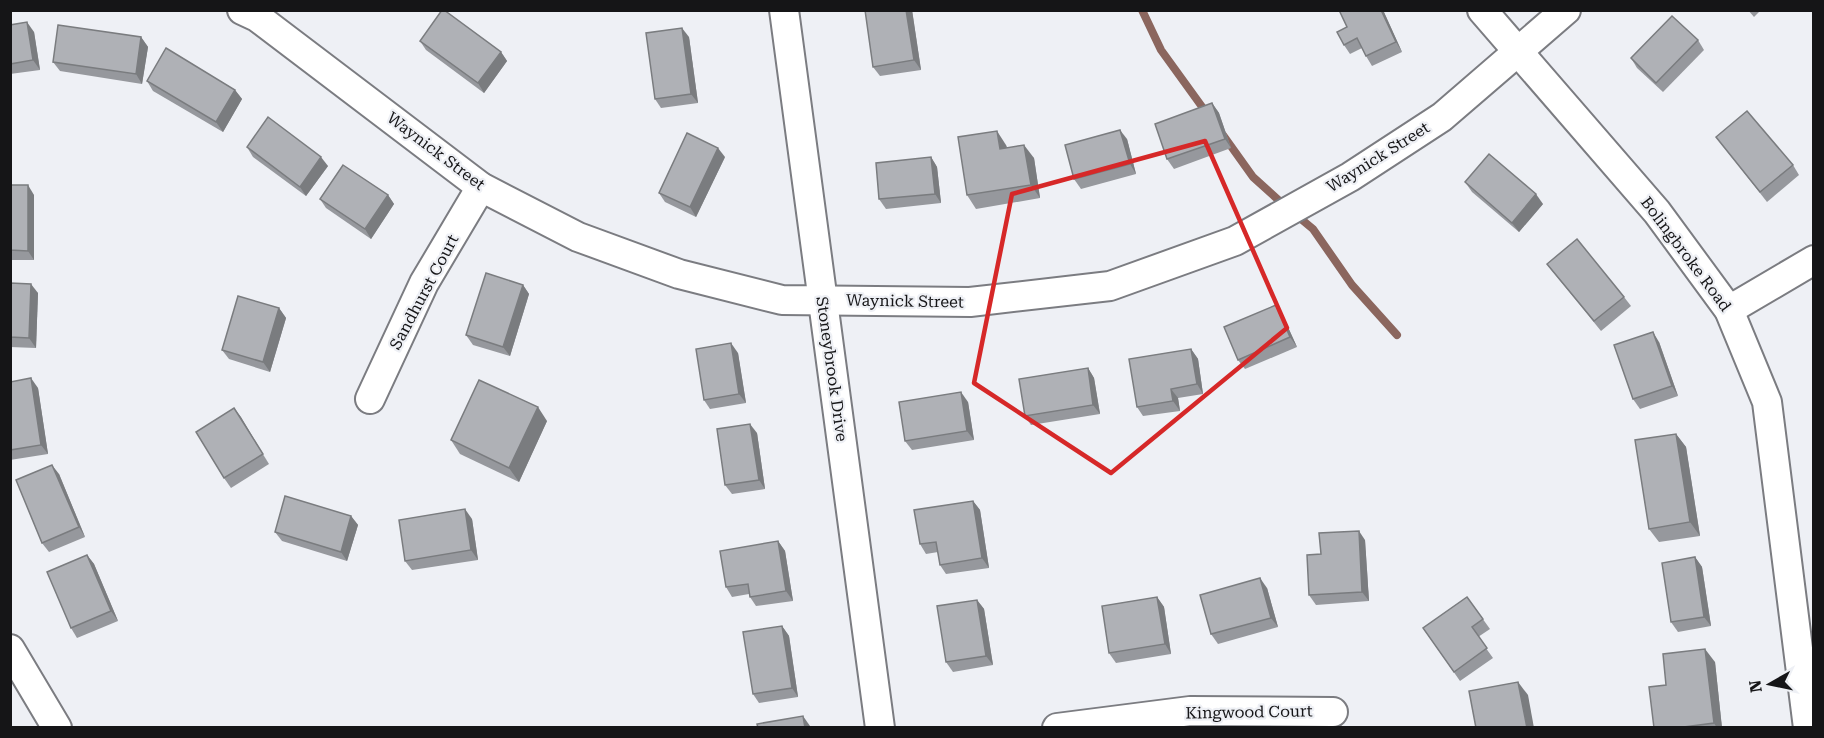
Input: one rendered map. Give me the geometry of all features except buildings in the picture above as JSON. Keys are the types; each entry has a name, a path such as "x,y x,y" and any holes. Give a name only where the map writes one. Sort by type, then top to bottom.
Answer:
{"street":[{"name":"Waynick Street","path":"242,10 275,31 481,187 578,237 679,274 782,300 970,302 1110,286 1235,241 1350,177 1442,117 1566,10"},
{"name":"Stoneybrook Drive","path":"784,10 880,728"},
{"name":"Bolingbroke Road","path":"1482,10 1657,212 1729,310 1767,402 1807,665 1808,728"},
{"name":"Sandhurst Court","path":"370,399 424,284 481,187"},
{"path":"1729,310 1814,260"},
{"path":"10,649 57,728"},
{"name":"Kingwood Court","path":"1057,728 1190,711 1333,712"}],"highlighted area":[{"path":"1205,141 1287,328 1111,473 974,383 1012,194"}],"waterway":[{"path":"1142,10 1161,50 1208,115"},
{"path":"1223,135 1253,177 1285,206"},
{"path":"1295,214 1313,229 1352,285 1397,335"}]}
